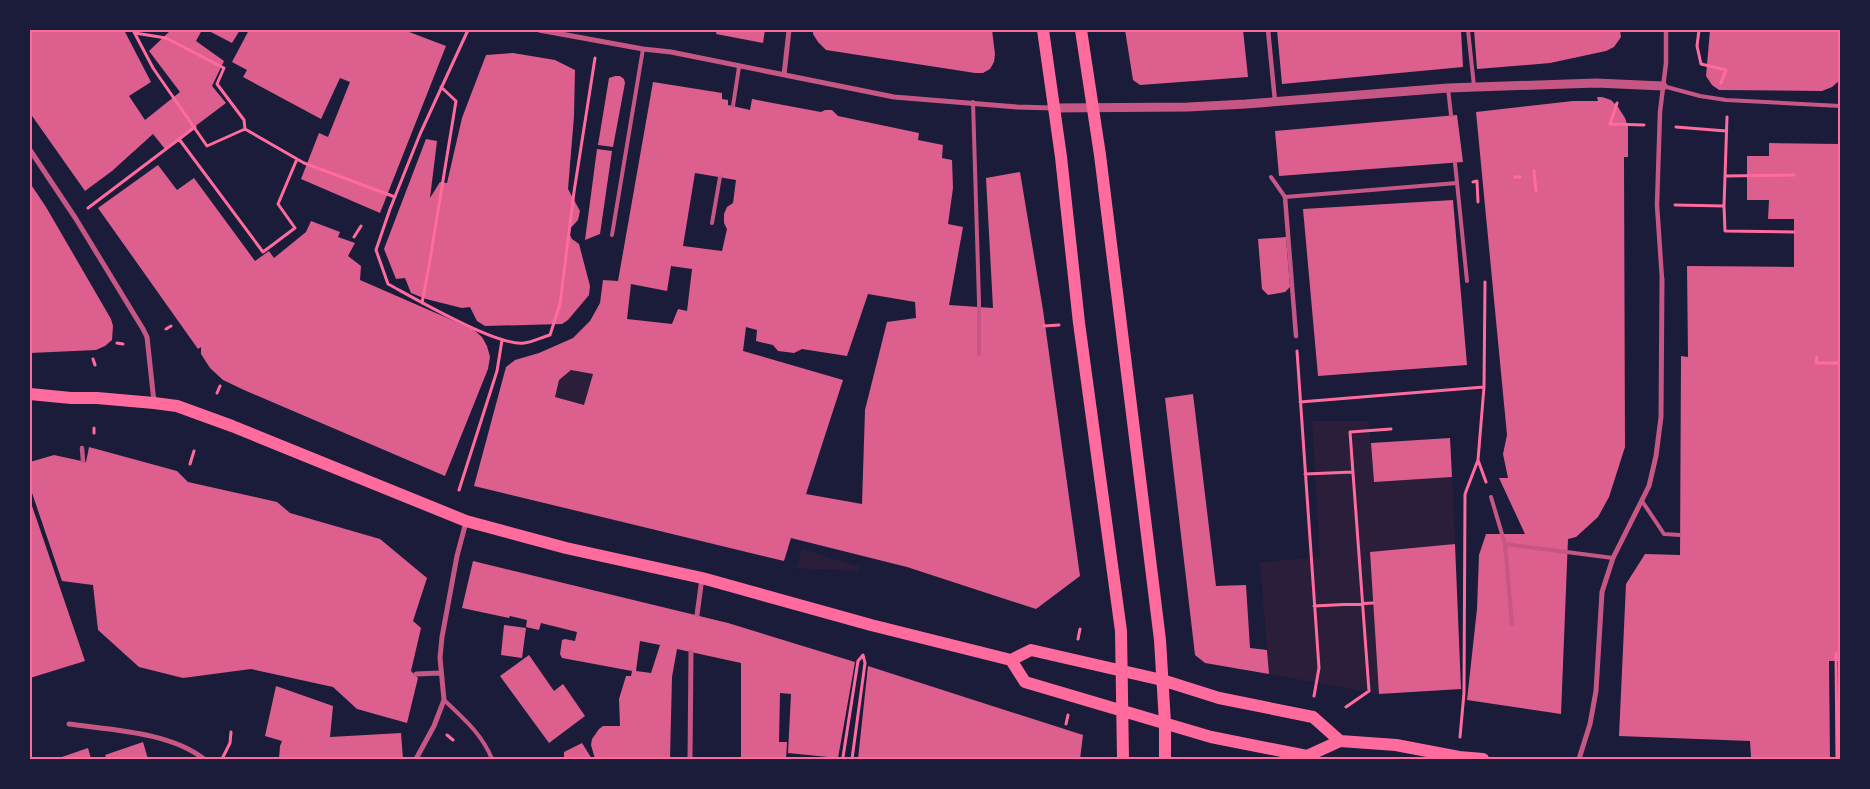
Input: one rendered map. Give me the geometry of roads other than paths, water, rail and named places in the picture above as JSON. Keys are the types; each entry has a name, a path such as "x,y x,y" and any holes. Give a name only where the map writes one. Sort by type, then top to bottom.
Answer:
{"main road":[{"path":"1043,30 1061,157 1080,333 1121,631 1123,759"},
{"path":"1081,30 1100,155 1160,640 1165,723 1165,759"},
{"path":"30,394 177,406 232,426 466,522 566,548 702,578 870,625 1011,660 1031,650 1162,680 1219,698 1313,717 1340,741"},
{"path":"1011,660 1025,682 1211,737 1307,756 1340,741 1396,745 1426,755 1483,759"}],"street":[{"path":"539,30 599,42 671,52 739,67 894,96 1017,107 1188,107 1448,88 1596,83 1663,86"},
{"path":"784,75 789,30"},
{"path":"1268,30 1275,101"},
{"path":"1579,759 1590,724 1596,691 1602,592 1613,558 1649,486 1656,456 1661,417 1662,279 1656,205 1660,112 1666,63 1666,30"},
{"path":"30,150 76,219 147,337 154,403"},
{"path":"1285,197 1296,336"},
{"path":"82,448 83,461"},
{"path":"416,759 434,726 444,700 440,673 442,637 457,556 466,522"},
{"path":"697,615 702,578"},
{"path":"690,759 691,652"},
{"path":"416,674 440,673"},
{"path":"69,724 146,735 185,746 204,759"}],"lane":[{"path":"1468,30 1474,88"},
{"path":"612,235 643,49"},
{"path":"733,106 739,67"},
{"path":"1663,86 1700,96 1726,100 1840,106"},
{"path":"1448,88 1451,115"},
{"path":"973,102 979,354"},
{"path":"1455,163 1467,281"},
{"path":"712,223 720,177"},
{"path":"1271,177 1285,197 1457,184"},
{"path":"1491,496 1505,544 1512,624"},
{"path":"1642,501 1664,534 1680,535"},
{"path":"1505,544 1613,558"},
{"path":"444,700 471,725 487,746 492,759"}]}
